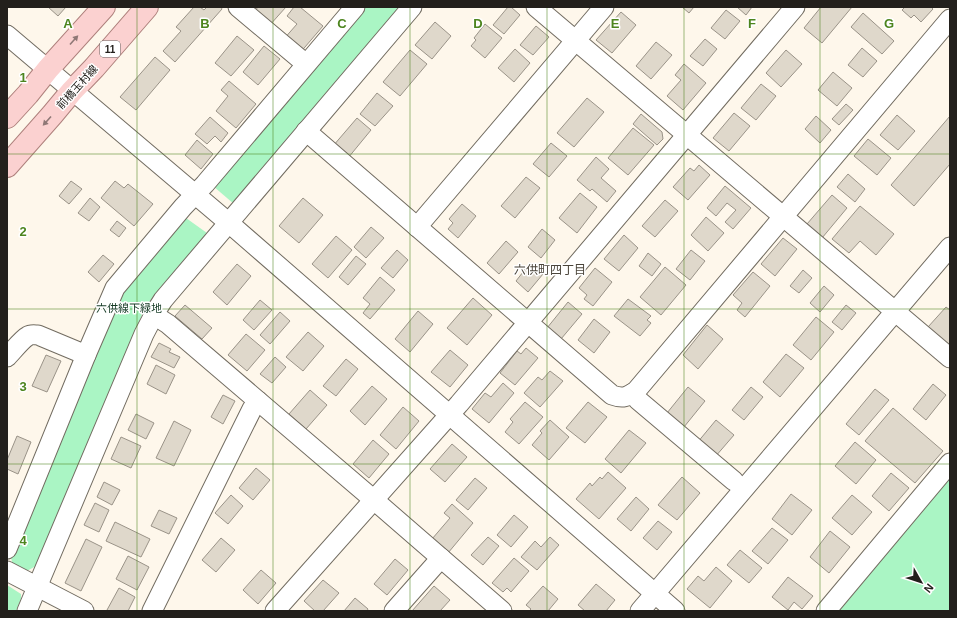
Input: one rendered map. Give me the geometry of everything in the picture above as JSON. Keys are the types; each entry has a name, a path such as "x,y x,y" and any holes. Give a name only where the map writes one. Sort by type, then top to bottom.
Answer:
{"main road":[{"path":"7,117 104,7"},
{"name":"前橋玉村線","path":"7,166 147,7"}],"street":[{"path":"238,7 306,64"},
{"path":"7,549 115,288 355,7"},
{"path":"27,611 126,375 144,334 163,300 412,7"},
{"path":"536,7 950,358"},
{"path":"417,227 604,7"},
{"path":"276,611 449,415 795,7"},
{"path":"306,131 612,395 624,397 636,391 950,19"},
{"path":"7,35 229,223 675,611"},
{"path":"640,611 950,247"},
{"path":"154,315 168,324 502,611"},
{"path":"7,358 29,335 38,335 86,355"},
{"path":"633,393 638,400 734,481"},
{"path":"152,611 252,409 258,401"},
{"path":"826,611 950,463"},
{"path":"394,611 441,558"},
{"path":"7,571 84,611"}],"green space":[{"path":"364,7 400,7 234,204 213,186"},
{"name":"六供線下緑地","path":"186,218 207,233 144,310 36,566 25,572 13,567 11,557 117,300"},
{"path":"950,478 950,611 837,611"},
{"path":"7,585 21,594 21,599 16,611 7,611"}],"building":[{"path":"48,7 66,7 58,16"},
{"path":"194,7 200,7 204,10 207,7 221,7 222,9 175,62 163,51 181,31 176,27"},
{"path":"258,7 286,7 269,26 254,12"},
{"path":"294,7 300,7 323,26 299,54 283,40 297,24 287,16"},
{"path":"508,7 511,7 520,15 504,34 493,25"},
{"path":"682,7 694,7 689,13"},
{"path":"737,7 752,7 746,15"},
{"path":"821,7 852,7 822,43 804,28"},
{"path":"905,7 931,7 933,9 921,22 914,15 911,18 902,10"},
{"path":"726,10 740,21 725,39 711,28"},
{"path":"621,12 636,25 612,53 596,40"},
{"path":"863,13 894,41 882,54 851,27"},
{"path":"435,22 451,36 432,59 415,45"},
{"path":"485,24 502,38 485,58 471,46 476,40 474,38"},
{"path":"536,26 549,37 533,55 520,45"},
{"path":"237,36 254,50 231,76 215,63"},
{"path":"705,39 717,49 703,66 690,56"},
{"path":"656,42 672,55 651,79 636,66"},
{"path":"264,46 280,59 258,85 243,72"},
{"path":"862,48 877,61 863,77 848,65"},
{"path":"515,49 530,63 514,82 498,68"},
{"path":"410,50 427,64 400,96 383,82"},
{"path":"786,50 802,64 781,87 766,73"},
{"path":"155,57 170,70 136,110 120,97"},
{"path":"684,64 706,83 683,110 667,96 681,80 675,75"},
{"path":"833,72 852,88 837,106 818,90"},
{"path":"229,81 256,104 236,128 216,111 228,96 221,90"},
{"path":"761,84 776,96 756,120 741,108"},
{"path":"377,93 393,106 375,126 360,114"},
{"path":"587,98 604,112 574,147 557,133"},
{"path":"846,104 853,110 839,125 832,119"},
{"path":"734,113 750,126 729,151 713,138"},
{"path":"641,114 662,132 663,139 657,145 633,124"},
{"path":"897,115 915,131 898,150 880,135"},
{"path":"816,116 831,130 820,143 805,129"},
{"path":"950,116 950,164 914,206 891,185"},
{"path":"210,117 228,133 221,142 215,136 207,144 195,134"},
{"path":"357,118 371,130 348,158 333,146"},
{"path":"633,128 654,145 628,175 608,158"},
{"path":"868,139 891,158 877,175 854,156"},
{"path":"197,140 213,154 201,169 185,155"},
{"path":"551,143 567,156 549,177 533,164"},
{"path":"596,157 609,169 601,178 616,191 607,202 592,189 590,191 577,180"},
{"path":"699,165 710,175 688,200 673,187 690,168 694,171"},
{"path":"848,174 865,189 855,202 837,187"},
{"path":"526,177 540,188 515,218 501,206"},
{"path":"71,181 82,189 69,204 59,196"},
{"path":"115,181 124,188 128,184 153,204 134,226 101,198"},
{"path":"725,186 751,208 733,229 725,222 736,210 727,203 716,216 707,208"},
{"path":"580,193 597,207 577,233 559,218"},
{"path":"832,195 847,208 822,238 807,224"},
{"path":"90,198 100,207 89,221 78,213"},
{"path":"303,198 323,215 299,243 279,226"},
{"path":"665,200 678,211 655,237 642,226"},
{"path":"462,204 476,216 458,238 448,229 453,223 449,219"},
{"path":"860,206 894,234 876,255 860,241 849,253 832,239"},
{"path":"706,217 724,233 708,251 691,235"},
{"path":"117,221 126,228 119,237 110,230"},
{"path":"371,227 384,238 366,258 354,247"},
{"path":"542,229 555,240 541,258 528,247"},
{"path":"624,235 638,248 619,271 604,259"},
{"path":"336,236 352,250 328,278 312,264"},
{"path":"783,238 797,249 775,276 761,264"},
{"path":"506,241 518,252 499,274 487,263"},
{"path":"397,250 408,260 393,278 381,268"},
{"path":"691,250 705,261 690,280 676,269"},
{"path":"648,253 661,264 652,276 639,266"},
{"path":"103,255 114,264 99,282 88,272"},
{"path":"356,256 366,264 348,285 339,277"},
{"path":"530,263 543,274 528,292 516,281"},
{"path":"237,264 251,276 227,305 213,292"},
{"path":"665,267 686,285 661,315 640,297"},
{"path":"595,268 612,282 593,306 584,299 587,295 579,288"},
{"path":"803,270 812,278 799,293 790,286"},
{"path":"753,272 770,286 745,317 737,310 742,303 733,295"},
{"path":"380,277 395,290 370,319 363,313 370,304 363,298"},
{"path":"824,286 834,295 820,312 810,303"},
{"path":"473,298 492,315 467,345 447,328"},
{"path":"628,299 651,316 647,320 651,323 640,336 614,316"},
{"path":"260,300 272,310 254,330 243,320"},
{"path":"568,302 582,314 561,339 547,328"},
{"path":"185,305 212,328 202,339 175,316"},
{"path":"846,305 856,313 842,330 832,322"},
{"path":"946,307 950,310 950,346 928,327"},
{"path":"418,311 433,324 410,352 395,339"},
{"path":"280,312 290,321 270,344 260,335"},
{"path":"816,317 834,332 811,360 793,345"},
{"path":"594,319 610,332 594,353 578,340"},
{"path":"707,325 723,339 698,369 683,355"},
{"path":"308,332 324,346 303,371 286,357"},
{"path":"246,334 265,350 247,371 228,355"},
{"path":"159,343 171,349 169,352 180,357 174,368 151,357"},
{"path":"526,348 538,358 515,385 500,373 517,351 521,354"},
{"path":"450,350 468,365 450,387 431,372"},
{"path":"786,354 804,368 780,397 763,382"},
{"path":"46,355 61,361 47,392 32,386"},
{"path":"275,357 286,367 272,383 260,374"},
{"path":"346,359 358,369 336,396 323,386"},
{"path":"156,365 175,375 166,394 147,384"},
{"path":"550,371 563,381 540,407 524,393 538,377 542,380"},
{"path":"503,383 514,393 489,423 472,409 485,393 491,397"},
{"path":"933,384 946,395 926,420 913,409"},
{"path":"372,386 387,399 365,425 350,411"},
{"path":"688,387 705,401 684,427 667,413"},
{"path":"751,387 763,397 744,420 732,410"},
{"path":"875,389 889,400 859,435 846,424"},
{"path":"310,390 327,405 306,429 289,414"},
{"path":"223,395 235,401 223,424 211,417"},
{"path":"525,402 543,417 519,444 505,432 513,422 510,419"},
{"path":"588,402 607,417 585,443 566,428"},
{"path":"403,407 419,421 396,449 380,435"},
{"path":"893,408 943,451 915,483 865,441"},
{"path":"136,414 154,423 146,439 128,430"},
{"path":"550,420 569,437 549,460 532,445 542,433 540,431"},
{"path":"716,420 734,435 715,457 697,443"},
{"path":"174,421 191,430 174,466 156,458"},
{"path":"629,430 646,443 621,473 605,459"},
{"path":"17,436 31,442 18,474 7,469 7,460"},
{"path":"121,437 141,446 131,468 111,459"},
{"path":"373,440 389,454 369,478 353,464"},
{"path":"855,442 876,460 856,484 835,466"},
{"path":"452,444 467,457 445,482 430,469"},
{"path":"256,468 270,480 253,500 239,488"},
{"path":"608,472 626,488 599,519 576,499 590,483 592,486 600,477 602,479"},
{"path":"891,473 909,488 889,511 872,496"},
{"path":"682,477 700,493 677,520 658,505"},
{"path":"475,478 487,488 468,510 456,500"},
{"path":"104,482 120,490 112,505 97,497"},
{"path":"791,494 812,510 792,535 772,519"},
{"path":"231,495 243,506 228,524 215,513"},
{"path":"852,495 872,512 852,535 832,518"},
{"path":"636,497 649,509 631,531 617,519"},
{"path":"95,503 109,510 99,532 84,525"},
{"path":"452,504 473,523 448,553 432,539 450,518 444,513"},
{"path":"159,510 177,518 169,534 151,526"},
{"path":"514,515 528,527 511,547 497,535"},
{"path":"658,521 672,532 657,550 643,538"},
{"path":"115,522 150,539 141,557 106,541"},
{"path":"772,528 788,540 768,564 752,551"},
{"path":"830,531 850,547 829,573 810,557"},
{"path":"488,537 499,546 483,565 471,555"},
{"path":"550,537 559,545 537,570 521,557 535,541 541,547"},
{"path":"221,538 235,550 216,572 202,560"},
{"path":"86,539 102,547 81,591 65,583"},
{"path":"740,550 762,568 749,583 727,565"},
{"path":"128,556 149,567 137,590 116,579"},
{"path":"514,558 529,571 511,592 507,588 503,592 492,583"},
{"path":"395,559 408,570 387,595 374,584"},
{"path":"716,567 732,581 710,608 687,589 698,576 704,581"},
{"path":"261,570 276,583 258,604 243,590"},
{"path":"788,577 813,596 802,609 794,602 788,610 772,597"},
{"path":"323,580 339,593 323,611 315,611 304,601"},
{"path":"596,584 615,600 606,611 585,611 578,605"},
{"path":"434,586 450,600 440,611 412,611"},
{"path":"543,586 558,599 548,611 529,611 531,609 526,605"},
{"path":"119,588 135,597 128,611 109,611 107,610"},
{"path":"355,598 368,609 367,611 344,611"}],"district":[{"name":"六供町四丁目","path":"550,270"}]}
